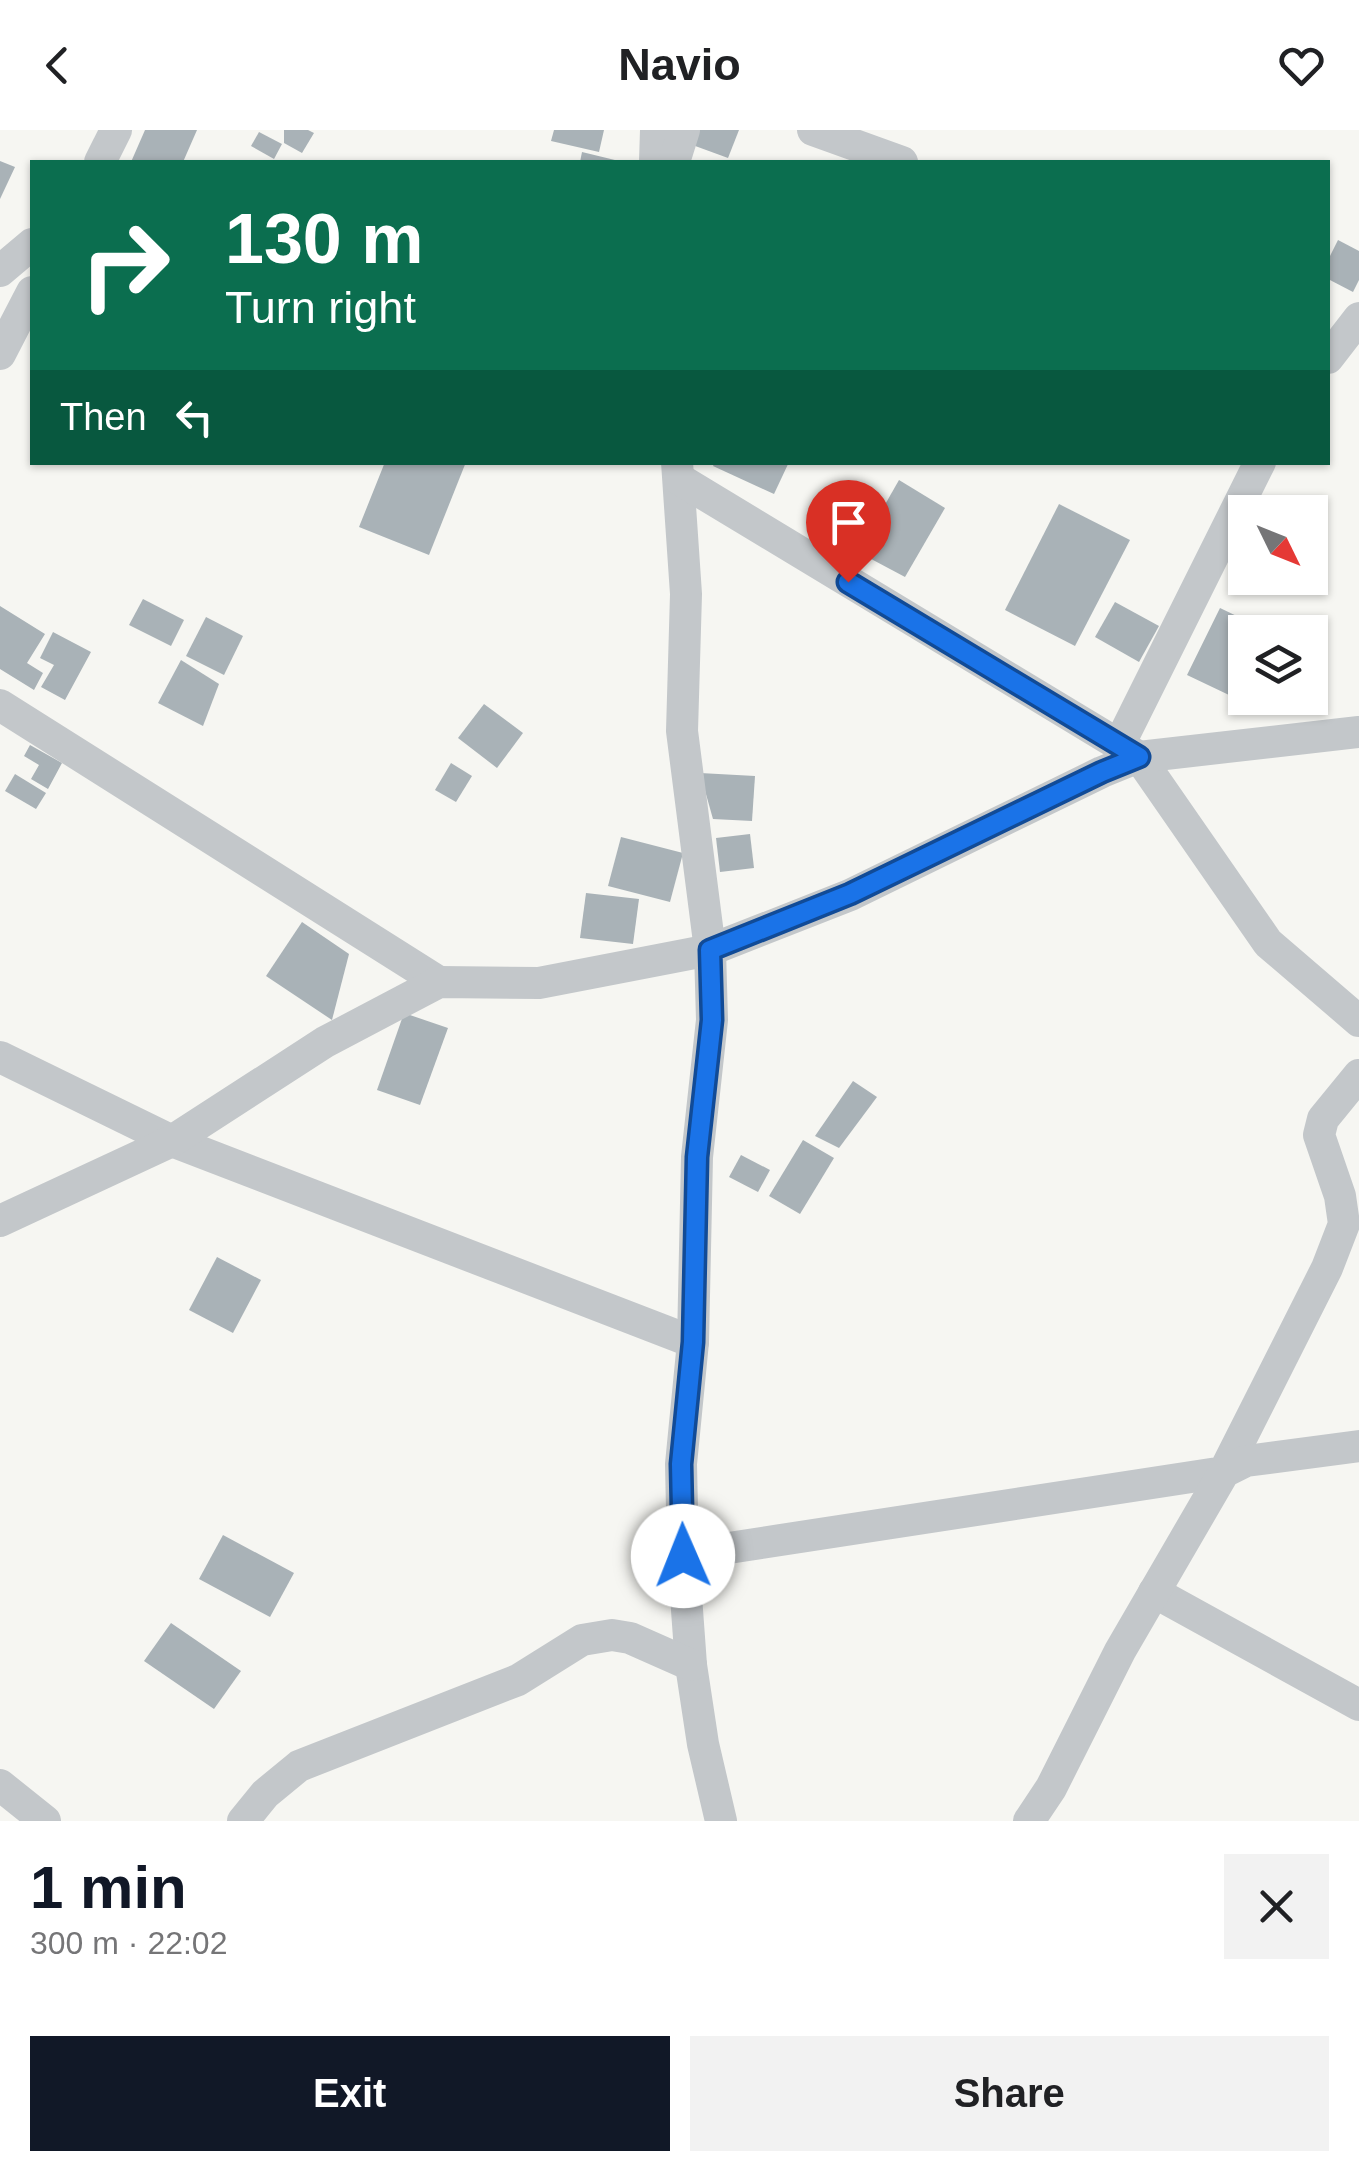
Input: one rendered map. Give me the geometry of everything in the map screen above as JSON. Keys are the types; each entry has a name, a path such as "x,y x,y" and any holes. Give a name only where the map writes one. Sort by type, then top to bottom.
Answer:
{"street":[{"path":"101,160 116,130"},
{"path":"654,160 656,130"},
{"path":"675,160 684,130"},
{"path":"814,130 896,160"},
{"path":"2,267 30,246"},
{"path":"0,354 30,296"},
{"path":"1330,355 1349,329"},
{"path":"0,1221 172,1141 325,1042 439,982 539,984 710,950 850,894 1102,772 1129,752 1259,465"},
{"path":"678,470 1129,752 1268,943 1359,1021"},
{"path":"678,470 686,594 682,731 710,950 712,1020 697,1157 693,1342 681,1464 683,1556 703,1744 720,1821"},
{"path":"0,705 439,982"},
{"path":"1129,752 1359,732"},
{"path":"0,1057 172,1141 693,1342"},
{"path":"1028,1821 1051,1788 1154,1592 1224,1472 1327,1268 1344,1224 1340,1196 1319,1134 1323,1119 1359,1075"},
{"path":"683,1556 1224,1472 1246,1461 1359,1446"},
{"path":"1154,1592 1359,1705"},
{"path":"243,1821 265,1794 299,1766 518,1680 582,1640 612,1635 630,1638 692,1665"},
{"path":"0,1784 45,1821"}],"building":[{"path":"145,130 197,130 184,160 132,160"},
{"path":"284,130 314,133 302,153 284,143"},
{"path":"554,130 604,130 599,152 551,141"},
{"path":"692,130 739,130 728,158 687,143"},
{"path":"259,132 282,144 274,159 251,146"},
{"path":"582,152 615,160 580,160"},
{"path":"0,161 15,167 0,199"},
{"path":"1338,240 1359,251 1359,280 1353,292 1330,280 1330,256"},
{"path":"384,465 465,465 429,555 359,527"},
{"path":"714,465 788,465 774,494"},
{"path":"899,480 945,508 905,577 858,552"},
{"path":"1059,504 1130,540 1075,646 1005,610"},
{"path":"143,599 184,620 171,646 129,625"},
{"path":"1115,602 1159,626 1139,662 1095,637"},
{"path":"0,606 45,634 27,663 43,673 34,690 0,669"},
{"path":"1220,608 1235,615 1228,615 1228,695 1187,675"},
{"path":"206,617 243,636 224,675 186,656"},
{"path":"53,632 91,652 65,700 41,687 54,665 40,658"},
{"path":"181,660 219,684 203,726 158,703"},
{"path":"484,704 523,733 497,768 458,738"},
{"path":"30,745 62,763 48,789 31,779 39,765 24,756"},
{"path":"451,763 472,776 456,802 435,790"},
{"path":"700,773 755,776 752,821 713,819"},
{"path":"15,774 46,793 36,809 5,791"},
{"path":"750,834 754,868 720,872 716,838"},
{"path":"621,837 683,853 670,902 608,886"},
{"path":"586,893 639,899 633,944 580,938"},
{"path":"302,922 349,954 332,1020 266,976"},
{"path":"404,1013 448,1028 420,1105 377,1090"},
{"path":"853,1081 877,1097 839,1148 815,1136"},
{"path":"803,1140 834,1158 800,1214 769,1196"},
{"path":"741,1155 770,1170 758,1192 729,1177"},
{"path":"217,1257 261,1280 233,1333 189,1310"},
{"path":"223,1535 294,1573 270,1617 199,1579"},
{"path":"171,1623 241,1671 214,1709 144,1661"}],"route":[{"path":"683,1556 681,1464 693,1342 697,1157 712,1020 710,950 850,894 1139,757 848,582"}]}
